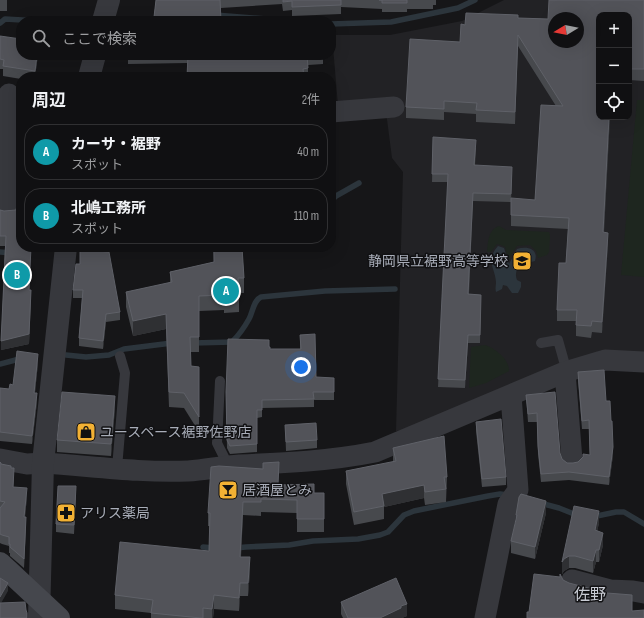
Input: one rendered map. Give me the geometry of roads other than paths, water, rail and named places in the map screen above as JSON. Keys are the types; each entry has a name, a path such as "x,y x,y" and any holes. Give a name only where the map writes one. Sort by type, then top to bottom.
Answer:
{"main road":[{"path":"0,563 39,609 59,618"}],"street":[{"path":"90,72 94,60"},
{"path":"0,208 6,208 10,153 10,94"},
{"path":"336,112 394,107"},
{"path":"39,609 43,463 65,252"},
{"path":"0,459 27,464 43,463 163,471 190,471 228,465 294,462 348,457 375,452 565,372 605,360 644,362"},
{"path":"565,372 572,460"},
{"path":"485,618 513,497 511,395"},
{"path":"572,580 610,590 644,593"}],"lane":[{"path":"541,342 558,340 565,365 565,372"},
{"path":"117,468 125,373 120,356"},
{"path":"220,381 218,443 228,465"}],"waterway":[{"path":"336,24 391,22 458,8 475,0"},
{"path":"215,15 228,16"},
{"path":"0,23 5,19 16,20"},
{"path":"336,196 359,183"},
{"path":"0,252 12,253"},
{"path":"193,343 232,342 245,325 256,301 261,297 325,291 395,289"},
{"path":"66,355 86,357 109,355 124,349 172,343"},
{"path":"0,364 23,358"},
{"path":"235,548 289,545 313,541 358,539 380,535 388,532 404,515 414,511 488,496 500,494 509,495"},
{"path":"540,503 559,508 579,516"},
{"path":"592,517 616,512 624,512 644,524"},
{"path":"203,547 215,548"}],"place":[{"name":"静岡県立裾野高等学校","path":"522,261"},
{"name":"北嶋工務所","path":"17,275"},
{"name":"カーサ・裾野","path":"226,291"},
{"name":"ユースペース裾野佐野店","path":"86,432"},
{"name":"居酒屋とみ","path":"228,490"},
{"name":"アリス薬局","path":"66,513"}],"district":[{"name":"佐野","path":"590,595"}]}
